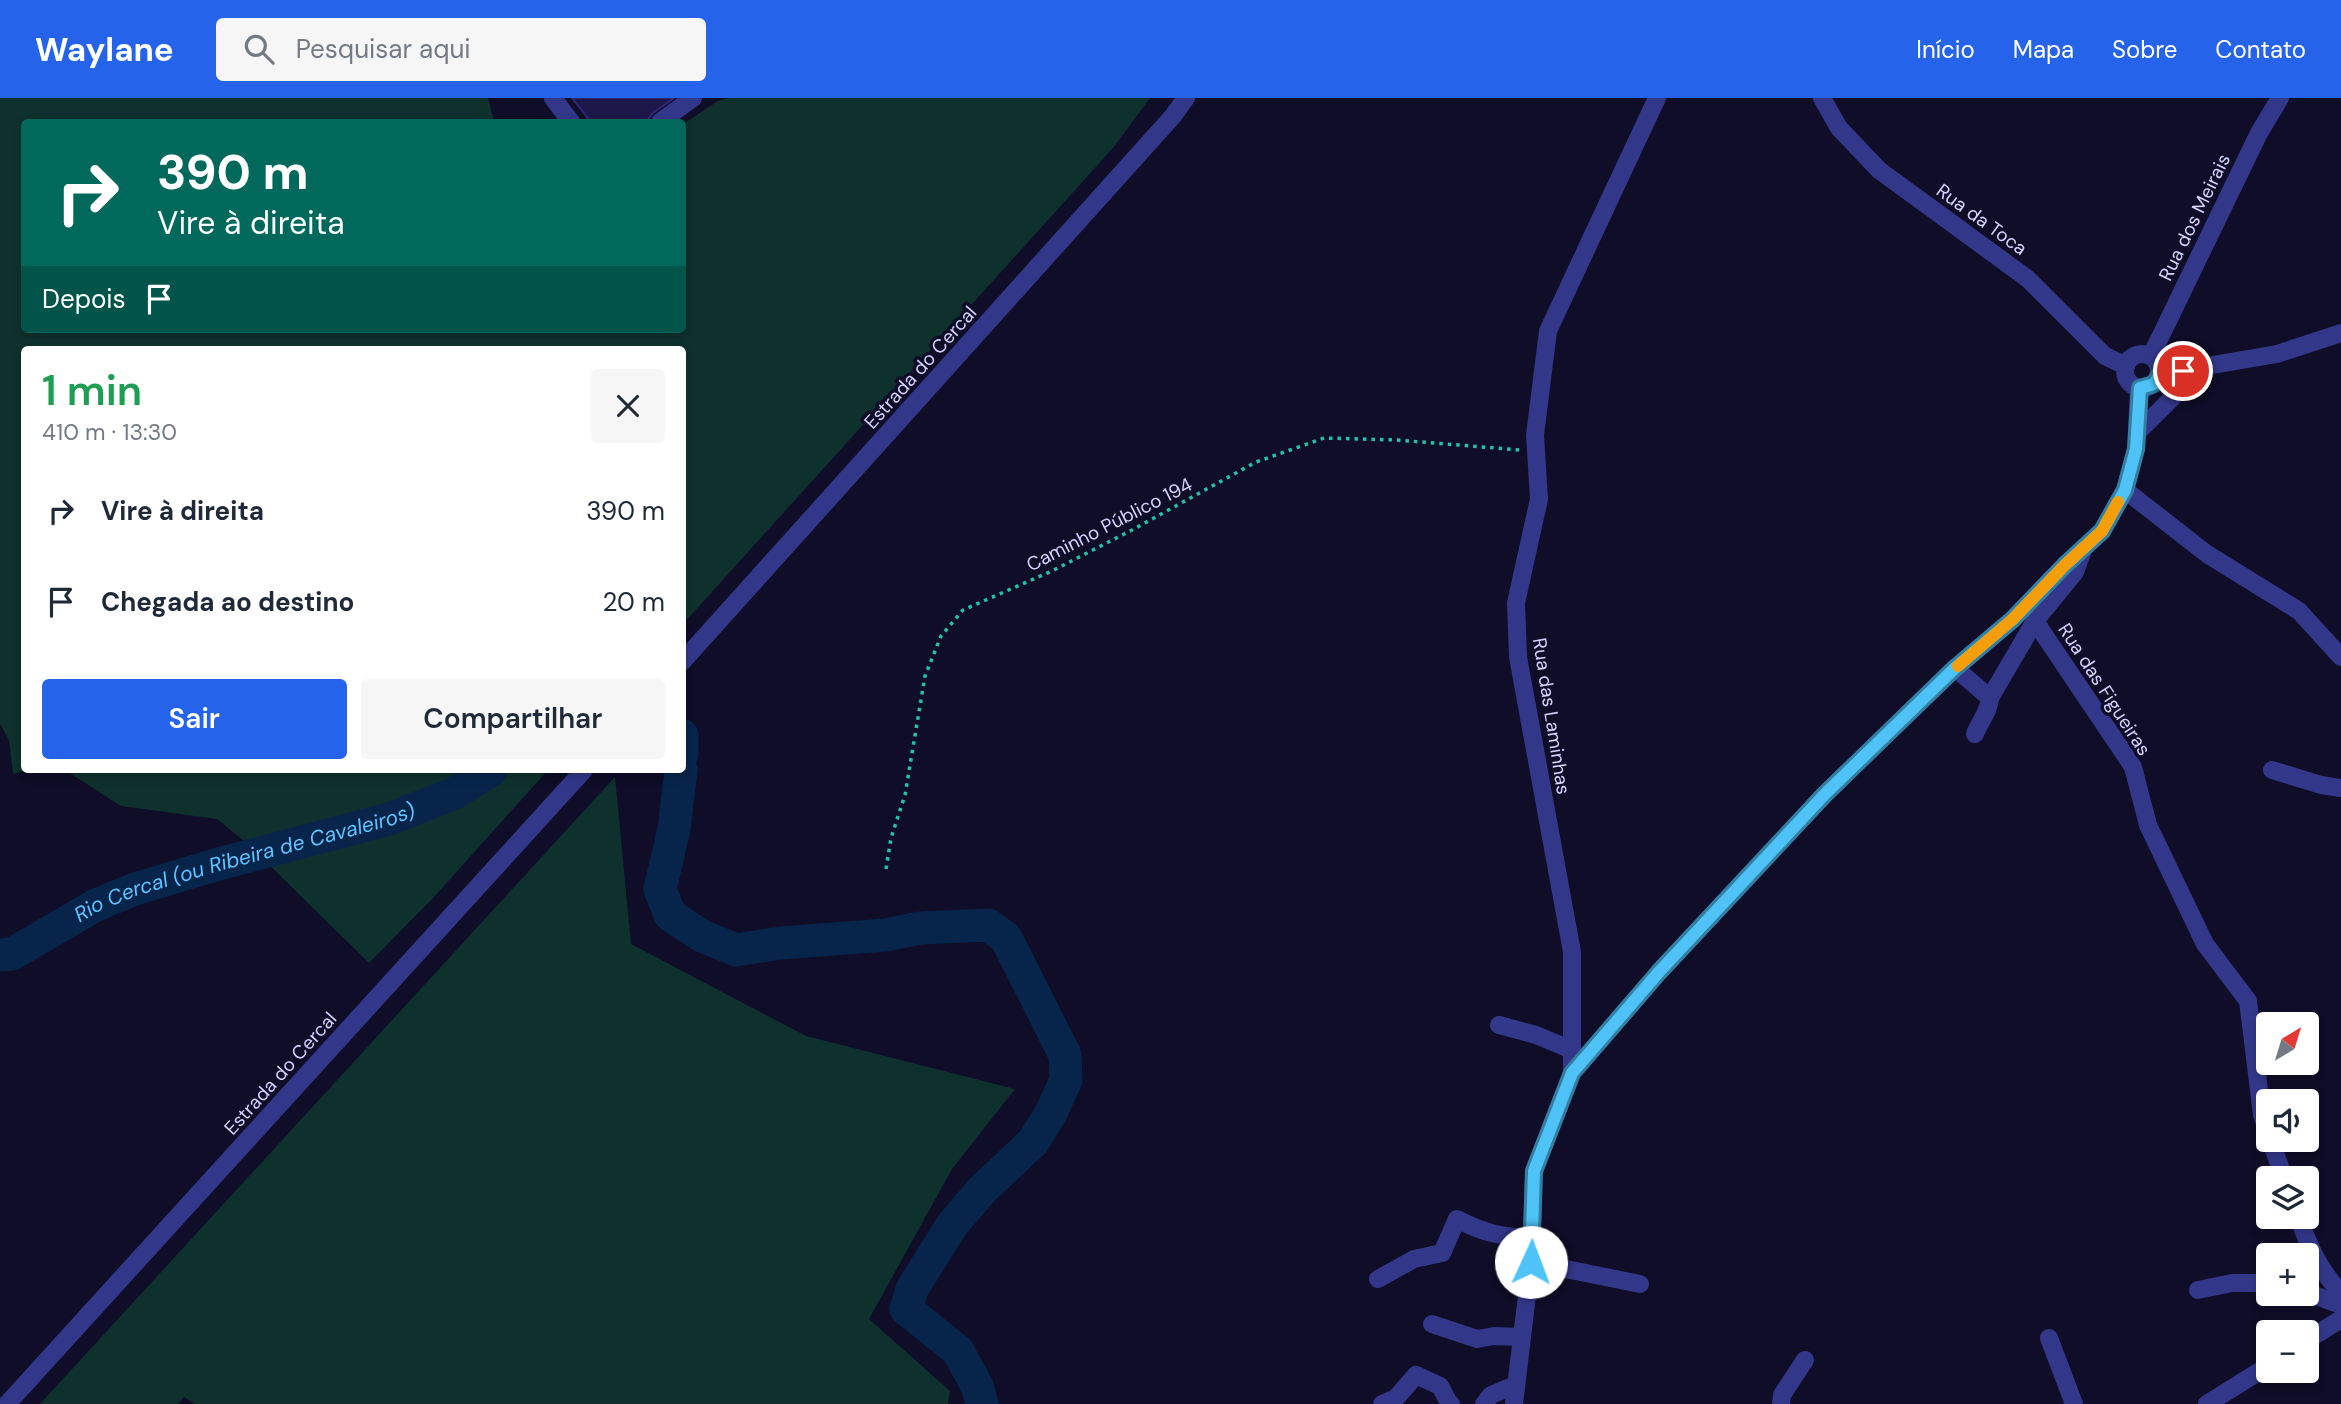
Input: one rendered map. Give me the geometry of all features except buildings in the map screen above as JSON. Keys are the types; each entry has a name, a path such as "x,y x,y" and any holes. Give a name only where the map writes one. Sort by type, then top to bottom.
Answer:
{"street":[{"path":"553,98 569,119"},
{"path":"664,119 693,98"},
{"name":"Estrada do Cercal","path":"686,658 1173,116 1186,98"},
{"name":"Rua das Laminhas","path":"1572,1073 1572,952 1518,657 1516,603 1539,499 1535,435 1548,331 1657,98"},
{"name":"Rua da Toca","path":"1822,98 1839,128 1879,170 2028,279 2105,356 2126,366"},
{"name":"Rua dos Meirais","path":"2151,356 2259,132 2280,98"},
{"path":"2160,374 2277,354 2341,333"},
{"path":"2139,354 2151,356 2158,364 2160,374 2154,384 2140,388 2129,383 2125,372 2133,357 2139,354"},
{"path":"2137,433 2181,389 2194,382 2207,368"},
{"path":"1514,1404 1531,1262 1534,1171 1572,1073 1659,972 1825,794 1955,668 2013,619 2102,531 2125,490 2136,449 2140,388"},
{"path":"2125,490 2207,554 2299,611 2341,657"},
{"name":"Rua das Figueiras","path":"2083,550 2075,572 2035,621 2133,767 2148,825 2205,944 2248,1001 2259,1089"},
{"path":"1975,734 1989,710 1990,698 2035,621"},
{"path":"1955,668 1990,698"},
{"path":"2272,770 2320,785 2341,788"},
{"name":"Estrada do Cercal","path":"7,1404 581,773"},
{"path":"1499,1025 1572,1049"},
{"path":"1378,1279 1414,1259 1442,1253 1457,1219 1478,1230 1510,1237 1531,1238"},
{"path":"2302,1229 2326,1277 2341,1293"},
{"path":"1531,1262 1640,1284"},
{"path":"2198,1290 2232,1283 2256,1283"},
{"path":"2319,1297 2341,1305"},
{"path":"2319,1333 2341,1319"},
{"path":"1432,1324 1477,1339 1494,1336 1521,1337"},
{"path":"2049,1338 2074,1404"},
{"path":"1781,1404 1782,1395 1805,1360"},
{"path":"2207,1404 2256,1373"},
{"path":"1382,1404 1396,1398 1416,1375 1440,1386 1451,1404"},
{"path":"1485,1404 1492,1395 1515,1385"}],"path":[{"name":"Caminho Público 194","path":"886,869 891,838 905,795 925,676 941,635 963,610 1086,554 1256,461 1324,438 1396,440 1536,451"}],"green space":[{"path":"0,98 488,98 493,119 21,119 21,333 686,333 686,122 718,101 728,98 1150,98 1113,148 686,621 686,346 21,346 21,772 13,774 9,740 0,724"},
{"path":"70,773 545,773 434,897 369,963 249,845 217,819 121,806"},
{"path":"615,777 631,944 806,1036 1015,1089 952,1169 869,1319 950,1391 948,1404 195,1404 184,1397 178,1404 40,1404"}],"waterway":[{"name":"Rio Cercal (ou Ribeira de Cavaleiros)","path":"0,955 12,954 96,905 135,889 389,819 455,793 486,773"},
{"name":"Rio Cercal (ou Ribeira de Cavaleiros)","path":"681,773 674,829 660,889 670,915 702,936 736,950 781,943 886,935 920,928 988,925 1006,938 1065,1055 1066,1080 1051,1113 1033,1142 982,1190 952,1225 912,1289 906,1309 958,1351 977,1386 982,1404"}],"slow traffic":[{"path":"1958,666 2013,619 2102,531 2118,502"}],"route":[{"path":"1531,1262 1534,1171 1572,1073 1659,972 1825,794 1955,668 2013,619 2102,531 2125,490 2136,449 2140,388 2150,387 2160,374 2183,371"}]}
